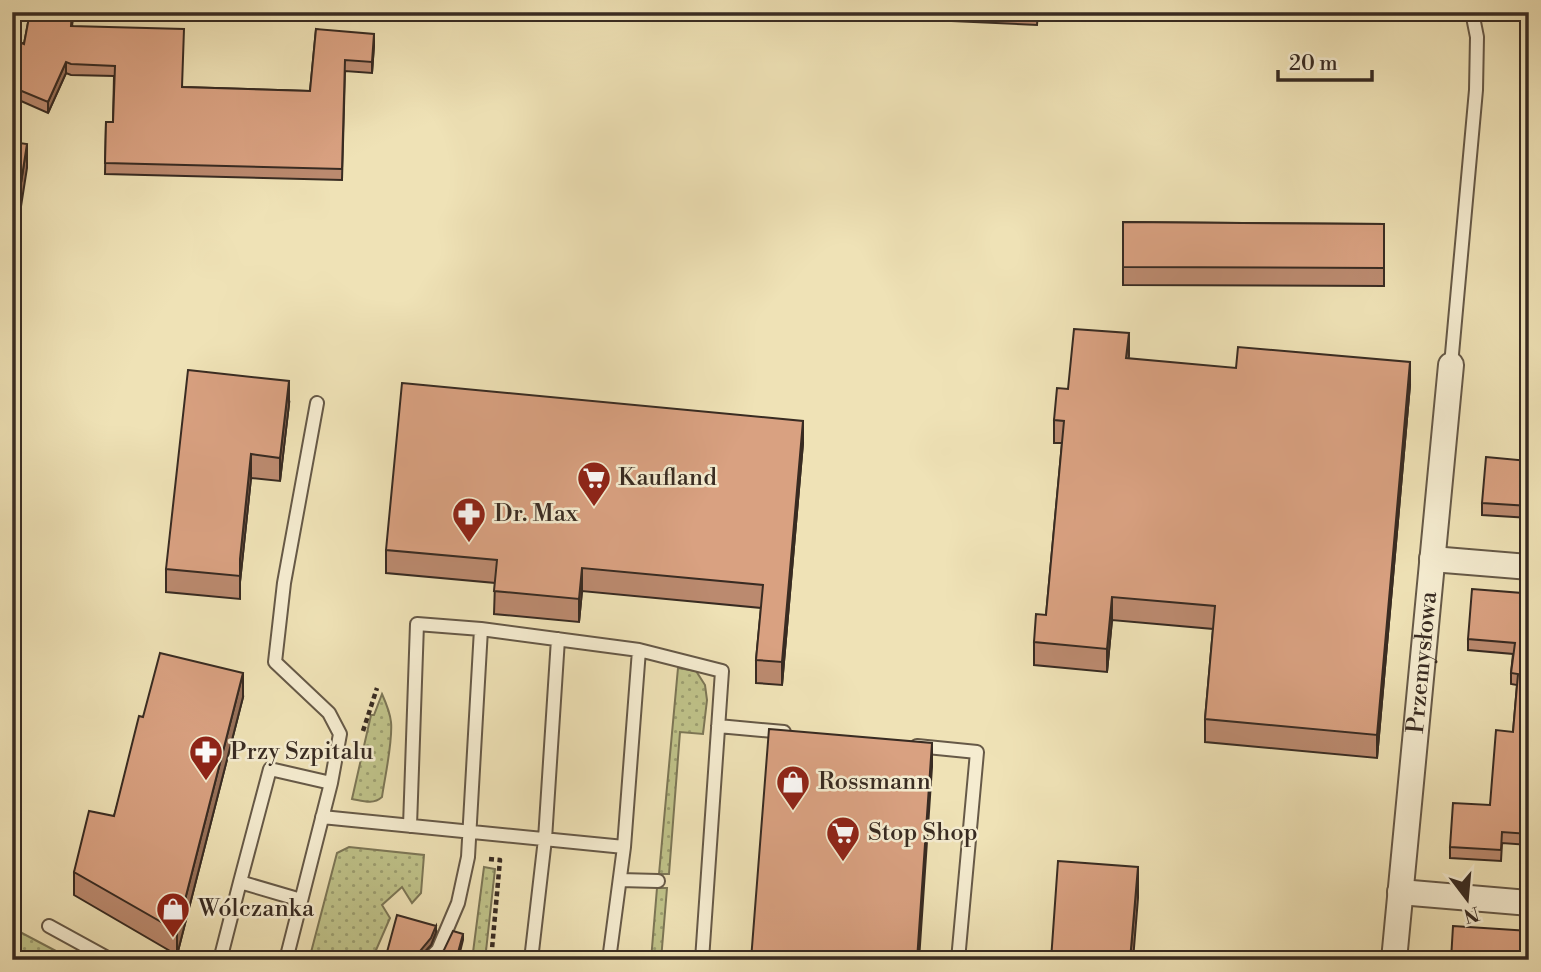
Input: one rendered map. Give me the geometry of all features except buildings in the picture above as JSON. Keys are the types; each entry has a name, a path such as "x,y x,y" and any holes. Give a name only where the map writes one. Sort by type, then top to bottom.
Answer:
{"street":[{"name":"Przemysłowa","path":"1395,960 1451,366"},
{"path":"1432,559 1529,567"},
{"path":"1400,892 1529,903"}],"lane":[{"path":"1451,366 1476,90 1478,37 1472,12"},
{"path":"286,960 331,783 340,734 329,713 275,662 284,583 317,403"},
{"path":"410,825 417,624 481,629 639,650 722,671 702,960"},
{"path":"428,960 438,950 458,903 468,857 481,629"},
{"path":"531,960 545,839 558,639"},
{"path":"609,960 624,847 639,650"},
{"path":"718,726 800,734"},
{"path":"909,745 977,752 958,960"},
{"path":"220,960 270,769 331,783"},
{"path":"322,817 624,847"},
{"path":"620,880 658,881"},
{"path":"240,881 301,900"},
{"path":"49,926 111,960"}],"path":[{"path":"365,726 377,688"},
{"path":"468,857 500,860 491,960"}],"green space":[{"path":"678,668 696,671 705,685 707,700 703,734 680,732 669,874 659,874"},
{"path":"382,694 390,715 391,730 382,797 371,802 352,799 371,715 374,715"},
{"path":"349,847 424,855 421,893 412,903 402,887 382,905 390,918 373,957 369,960 309,960 337,853"},
{"path":"484,867 495,869 485,960 472,960"},
{"path":"657,888 667,888 661,960 651,960"},
{"path":"12,929 73,960 35,960 12,948"}],"place":[{"name":"Kaufland","path":"594,508"},
{"name":"Dr. Max","path":"469,544"},
{"name":"Przy Szpitalu","path":"206,782"},
{"name":"Rossmann","path":"793,812"},
{"name":"Stop Shop","path":"843,863"},
{"name":"Wólczanka","path":"173,939"}]}
